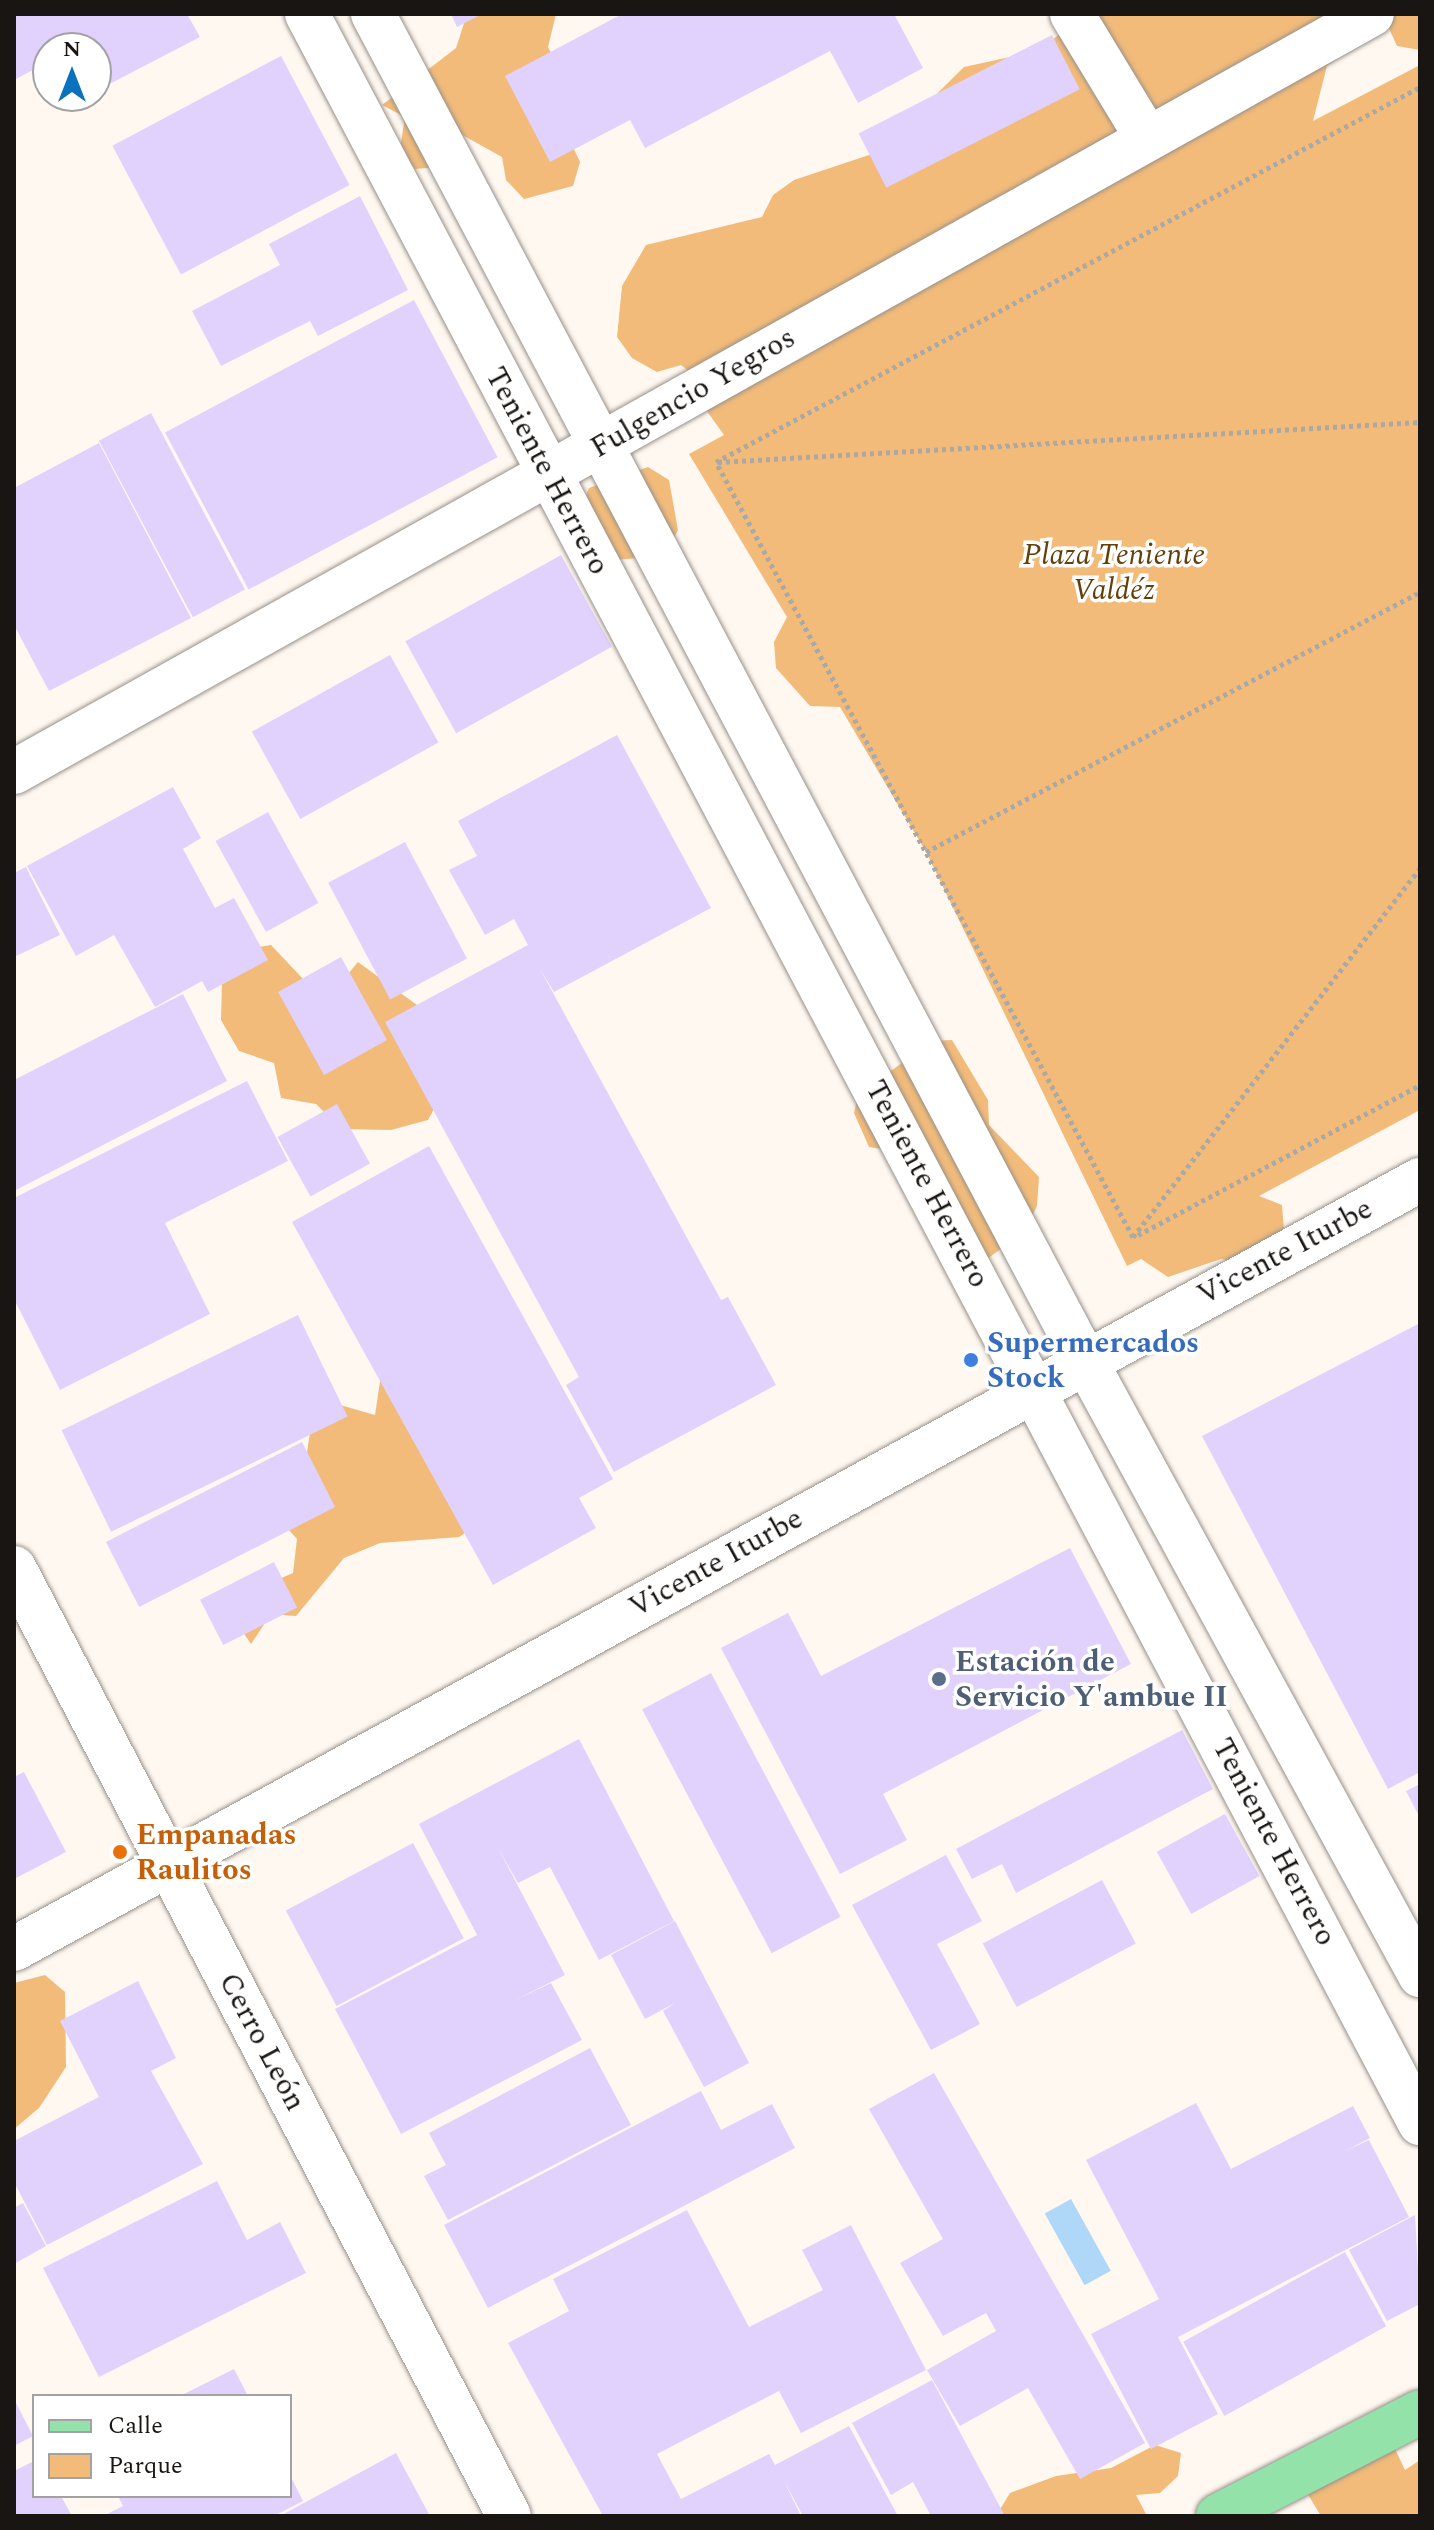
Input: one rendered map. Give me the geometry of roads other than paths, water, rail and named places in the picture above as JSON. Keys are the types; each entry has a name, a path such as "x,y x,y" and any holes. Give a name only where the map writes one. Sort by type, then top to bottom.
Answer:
{"main road":[{"path":"1218,2516 1420,2412"}],"street":[{"name":"Teniente Herrero","path":"307,14 1035,1387 1420,2123"},
{"name":"Teniente Herrero","path":"373,14 1084,1359 1420,1975"},
{"path":"1072,14 1146,136"},
{"name":"Fulgencio Yegros","path":"14,772 1146,136 1372,14"},
{"path":"789,926 841,900"},
{"name":"Vicente Iturbe","path":"14,1949 1084,1359 1420,1180"},
{"name":"Cerro León","path":"14,1568 509,2516"},
{"path":"1268,1832 1326,1802"}],"water":[{"path":"1071,2199 1111,2271 1085,2285 1045,2214"}],"place":[{"name":"Supermercados Stock","path":"971,1360"},
{"name":"Estación de Servicio Y'ambue II","path":"939,1679"},
{"name":"Empanadas Raulitos","path":"120,1852"}],"park label":[{"name":"Plaza Teniente Valdéz","path":"1114,572"}]}
